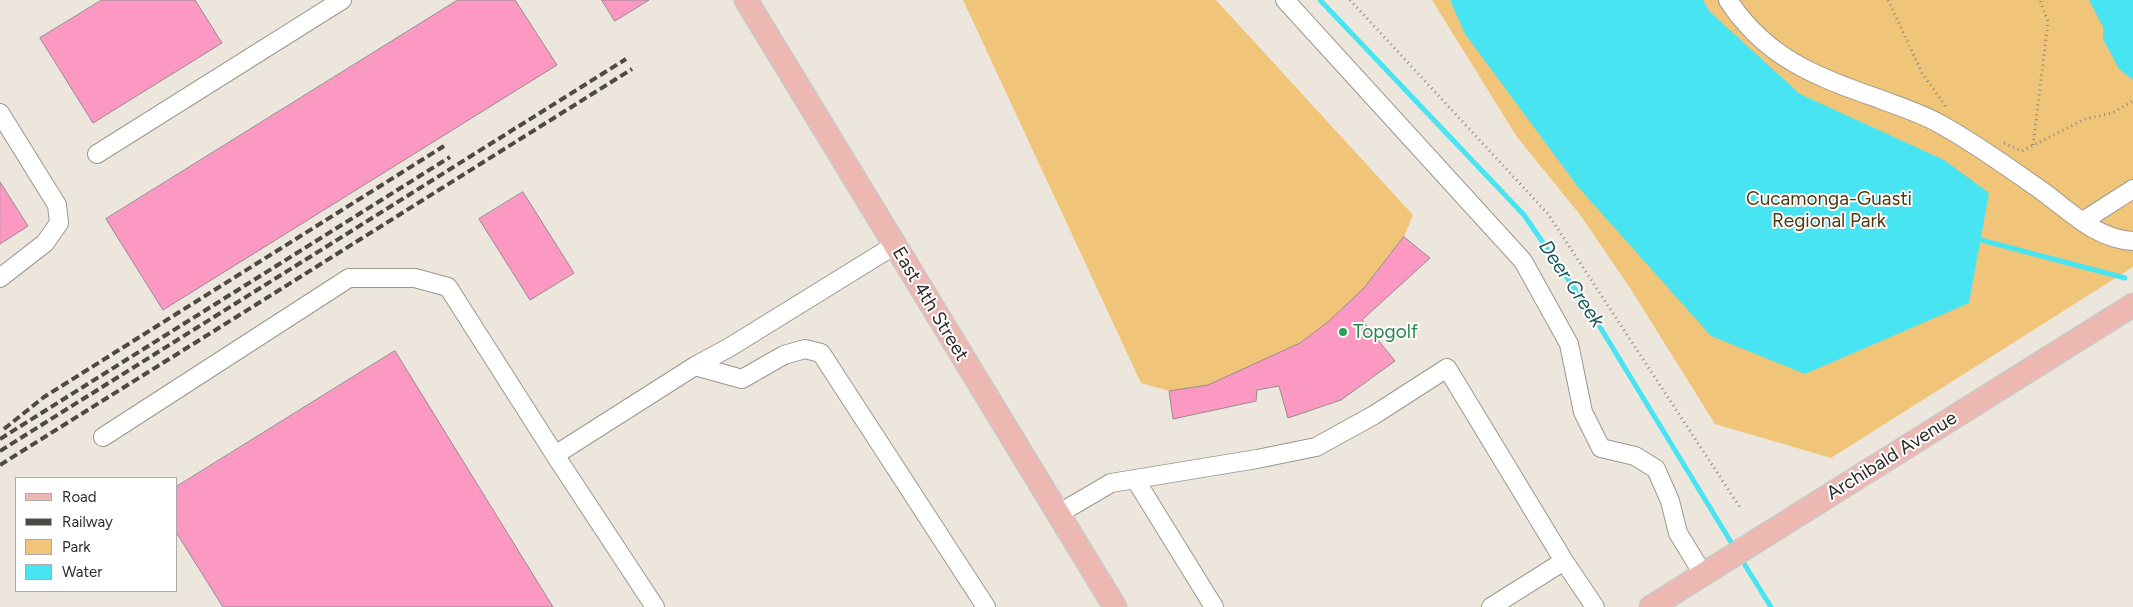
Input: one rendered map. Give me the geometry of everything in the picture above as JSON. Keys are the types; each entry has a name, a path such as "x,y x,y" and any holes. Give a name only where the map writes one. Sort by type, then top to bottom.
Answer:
{"main road":[{"name":"East 4th Street","path":"746,0 1115,607"},
{"name":"Archibald Avenue","path":"1650,607 2133,305"}],"lane":[{"path":"96,154 342,0"},
{"path":"1285,0 1523,261 1569,344 1583,412 1602,448 1635,456 1656,469 1670,501 1678,533 1703,574"},
{"path":"1728,0 1756,34 1786,60 1833,83 1905,108 1940,123 2088,225 2116,240 2133,241"},
{"path":"0,278 45,243 59,223 57,205 2,116"},
{"path":"2088,225 2133,189"},
{"path":"555,455 695,366 730,347 894,245"},
{"path":"104,437 349,278 415,278 448,287 655,607"},
{"path":"695,366 742,380 784,354 805,349 821,353 982,601"},
{"path":"1058,514 1111,483 1257,459 1316,447 1374,415 1447,368 1564,561 1595,607"},
{"path":"1135,479 1214,607"},
{"path":"1491,607 1564,561"}],"path":[{"path":"1350,0 1548,214 1741,509"},
{"path":"1888,0 1922,72 1945,106 1953,111"},
{"path":"2034,145 2048,22 2040,0"},
{"path":"1999,140 2022,151 2085,119 2112,113 2133,101"}],"green space":[{"path":"963,0 1216,0 1413,215 1404,237 1364,288 1329,321 1300,343 1208,385 1169,391 1141,383"},
{"name":"Cucamonga-Guasti Regional Park","path":"1432,0 2133,0 2133,267 1831,458 1715,424 1630,288 1581,216 1517,137"}],"water":[{"path":"1450,0 1703,0 1710,12 1800,94 1944,160 1989,193 1969,303 1805,374 1711,336 1578,187 1465,34"},
{"path":"2089,0 2133,0 2133,80 2119,69 2103,39 2103,27"}],"building":[{"path":"102,0 195,0 222,43 93,123 40,38"},
{"path":"458,0 515,0 557,65 163,310 106,219"},
{"path":"602,0 649,0 615,21"},
{"path":"0,182 28,226 0,244"},
{"path":"523,192 574,273 530,300 479,219"},
{"name":"Topgolf","path":"1404,237 1430,258 1362,320 1395,361 1341,400 1288,418 1279,386 1257,390 1256,401 1173,419 1169,391 1208,385 1300,343 1329,321 1364,288"},
{"path":"395,351 553,607 223,607 178,535 178,486"}],"waterway":[{"name":"Deer Creek","path":"1320,0 1524,215 1592,314 1734,547"},
{"path":"1981,240 2125,278"},
{"name":"Deer Creek","path":"1740,557 1771,607"}],"railway":[{"path":"0,451 626,59"},
{"path":"0,465 632,69"},
{"path":"4,429 44,397 444,146"},
{"path":"0,439 450,157"}],"place":[{"name":"Topgolf","path":"1343,332"}]}
